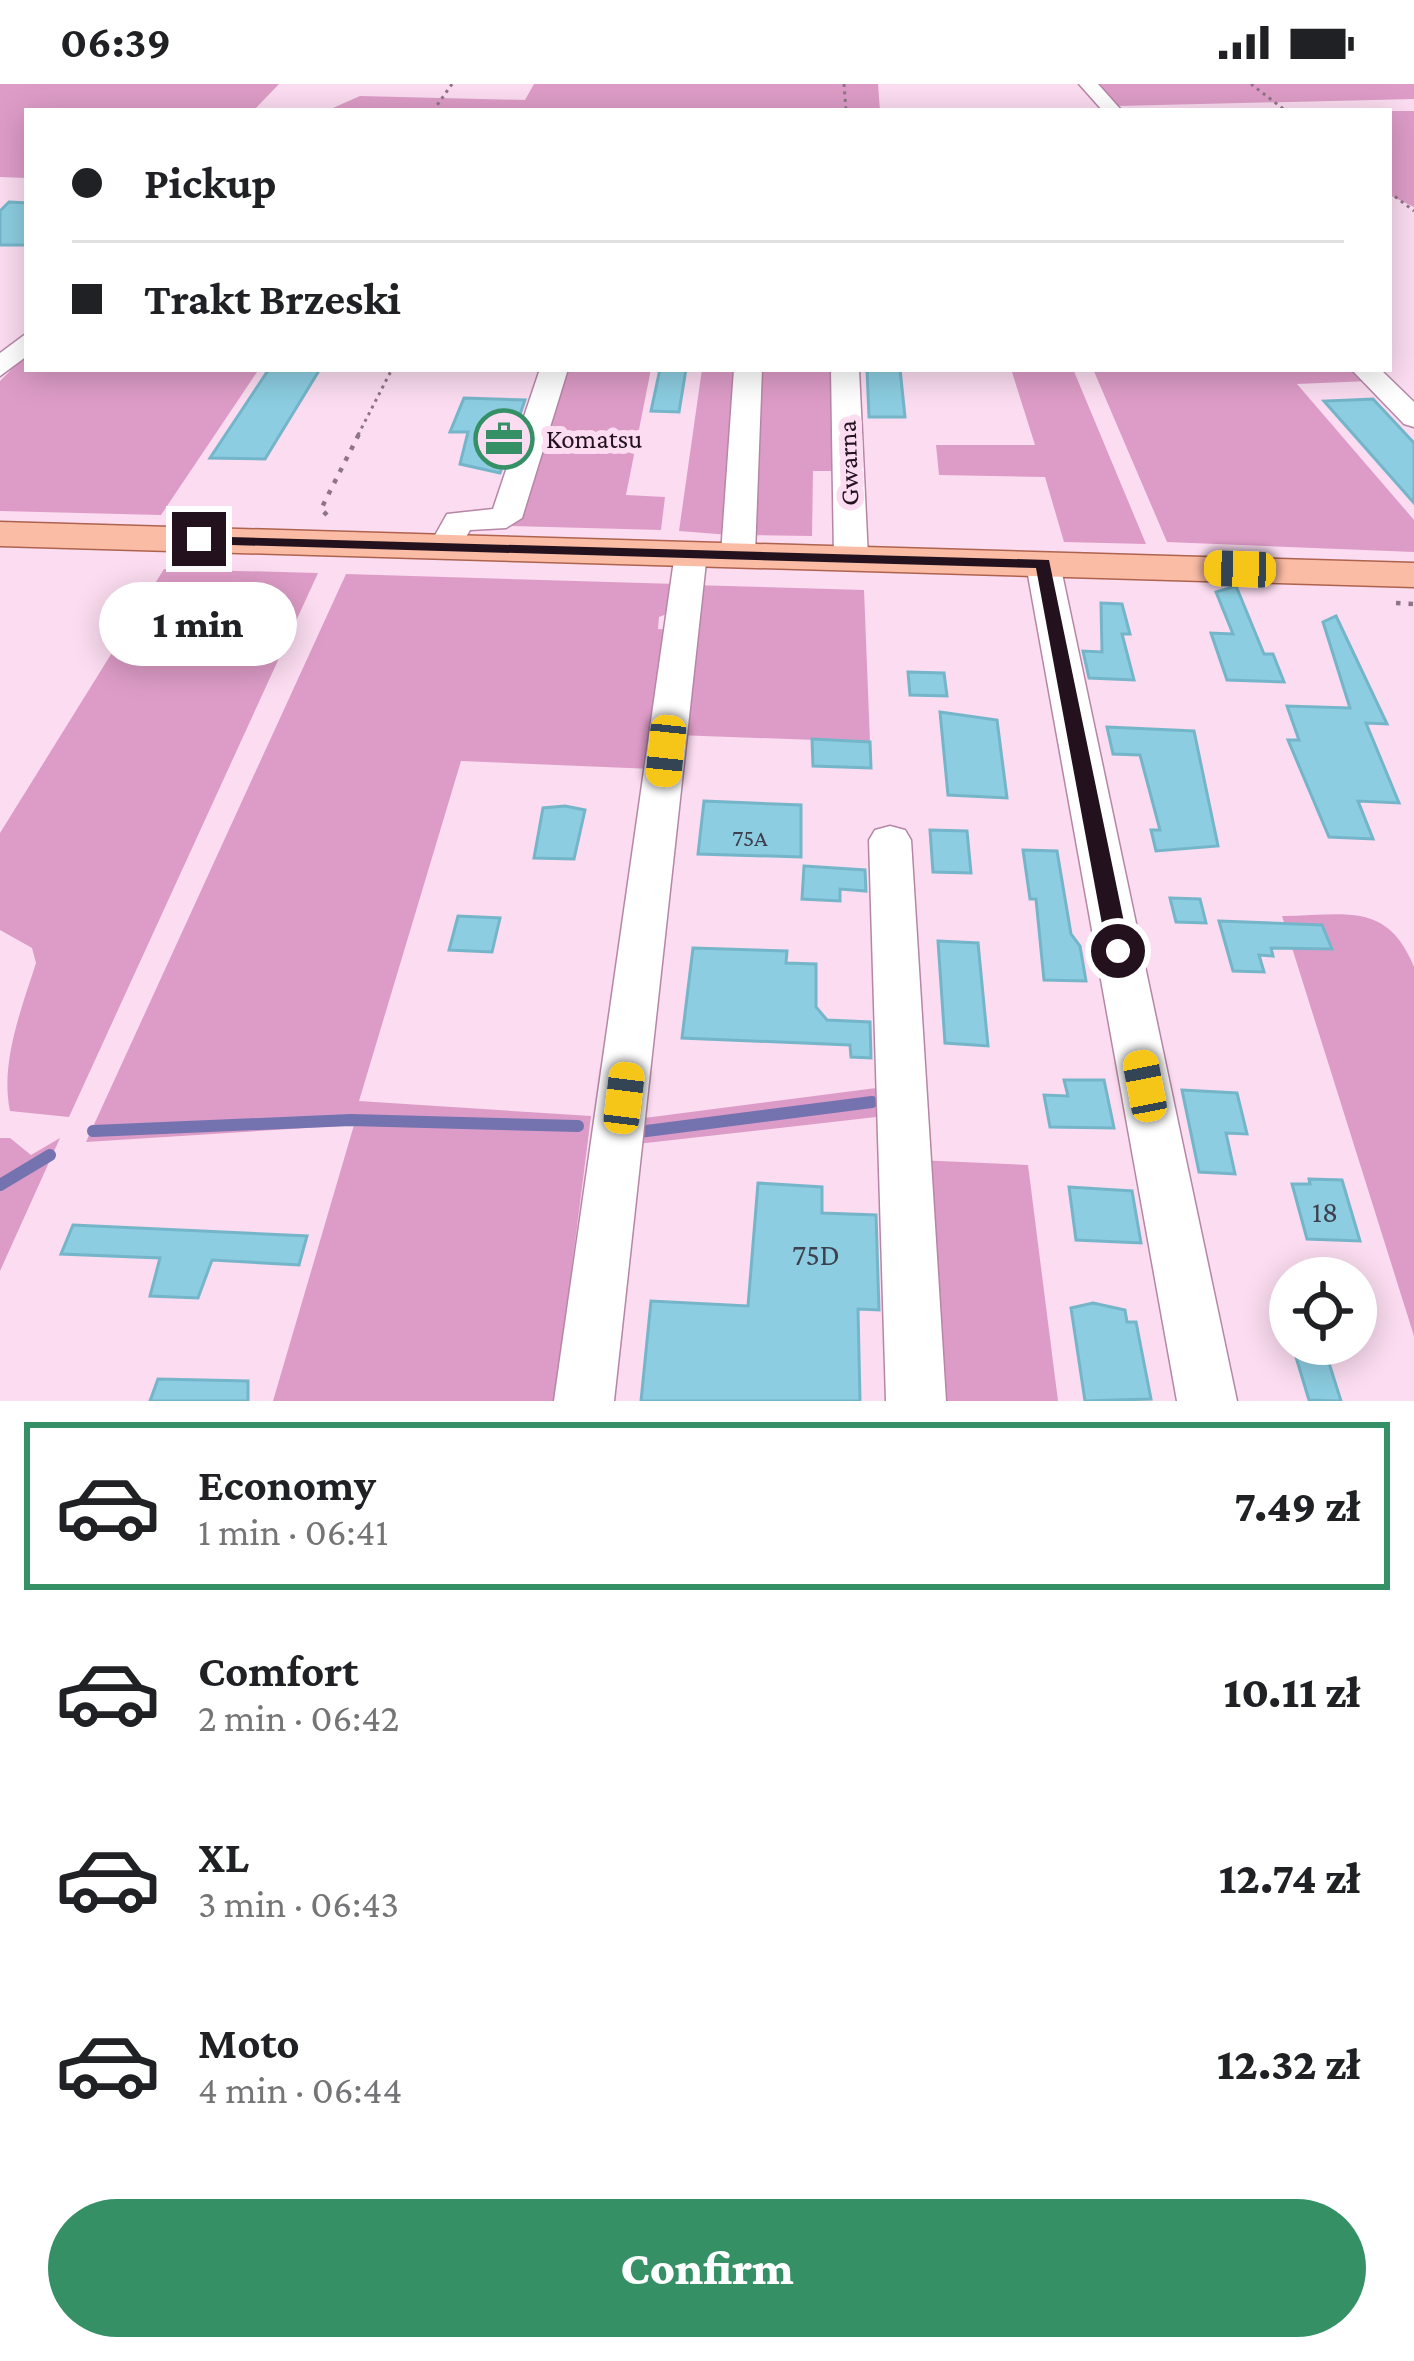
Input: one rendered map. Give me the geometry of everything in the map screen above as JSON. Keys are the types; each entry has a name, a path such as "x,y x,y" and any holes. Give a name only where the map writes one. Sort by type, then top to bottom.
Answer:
{"main road":[{"path":"0,534 1414,574"}],"street":[{"path":"1088,84 1110,108"},
{"path":"0,368 24,343"},
{"path":"445,546 458,521 506,518 553,372"},
{"path":"738,554 748,372"},
{"name":"Gwarna","path":"845,372 850,558"},
{"path":"1368,372 1414,418"},
{"path":"584,1401 691,553"},
{"path":"1043,563 1207,1401"},
{"path":"890,840 916,1401"}],"path":[{"path":"1252,84 1282,108"},
{"path":"328,515 320,509 390,372"}],"shaded area":[{"path":"0,84 279,84 256,108 24,108 24,178 0,177"},
{"path":"534,84 878,84 880,108 333,108 360,96 525,100"},
{"path":"1095,84 1414,84 1414,99 1116,106"},
{"path":"1392,111 1414,111 1414,207 1392,196"},
{"path":"24,357 24,372 257,372 161,515 0,511 0,381"},
{"path":"561,372 650,372 626,495 665,497 661,530 512,526"},
{"path":"702,372 742,372 730,535 679,531"},
{"path":"755,372 841,372 843,471 813,471 812,536 746,535"},
{"path":"1012,372 1074,372 1146,544 1064,542 1045,477 939,475 936,445 1035,445"},
{"path":"1094,372 1359,372 1368,381 1297,384 1414,520 1414,552 1167,542"},
{"path":"164,569 318,573 69,1117 10,1111 10,1055 36,963 32,948 0,930 0,833"},
{"path":"346,574 677,584 672,612 659,617 658,629 670,630 653,769 461,761 359,1101 591,1116 555,1401 273,1401 354,1125 86,1142"},
{"path":"691,585 864,590 870,742 676,735 693,686 682,680"},
{"path":"1344,914 1377,921 1391,931 1414,967 1414,1336 1282,916"},
{"path":"884,1087 885,1116 628,1145 629,1120"},
{"path":"0,1138 10,1138 31,1155 60,1138 0,1271"},
{"path":"917,1160 1028,1165 1058,1401 932,1401"}],"building":[{"path":"9,202 24,203 24,245 0,245 0,211"},
{"path":"267,372 318,372 265,459 210,458"},
{"path":"659,372 686,372 679,412 651,411"},
{"path":"867,372 900,372 905,417 869,417"},
{"path":"464,398 525,400 500,473 460,464 468,432 450,432"},
{"path":"1373,399 1414,443 1414,503 1324,401"},
{"path":"1236,586 1264,654 1273,654 1284,682 1227,680 1211,633 1233,634 1216,592"},
{"path":"1101,603 1122,604 1130,634 1122,634 1134,680 1089,678 1083,651 1102,652"},
{"path":"1336,616 1387,724 1366,723 1399,803 1358,801 1373,839 1329,837 1288,740 1299,740 1287,706 1350,708 1323,622"},
{"path":"908,672 944,673 947,696 910,695"},
{"path":"940,712 997,720 1007,798 948,795"},
{"path":"1107,727 1194,731 1218,846 1156,851 1151,830 1160,830 1140,755 1113,754"},
{"path":"812,739 870,742 871,768 813,766"},
{"path":"704,801 801,805 801,857 698,854"},
{"path":"543,808 585,810 574,859 534,858"},
{"path":"930,830 967,831 971,873 933,872"},
{"path":"1023,850 1057,851 1071,934 1080,946 1086,981 1044,980 1036,899 1030,899"},
{"path":"804,866 865,870 866,891 840,889 840,901 802,899"},
{"path":"1170,898 1200,899 1206,923 1176,922"},
{"path":"458,916 500,918 492,952 449,950"},
{"path":"1219,921 1322,925 1332,949 1271,948 1273,956 1259,955 1264,972 1233,971"},
{"path":"938,941 978,943 988,1046 945,1043"},
{"path":"693,948 787,951 786,963 816,964 816,1007 827,1020 870,1022 871,1058 851,1057 850,1045 682,1038"},
{"path":"1064,1080 1104,1080 1114,1128 1050,1127 1044,1095 1068,1096"},
{"path":"1182,1090 1237,1093 1247,1134 1226,1133 1235,1174 1199,1172"},
{"path":"1309,1179 1342,1180 1360,1241 1307,1239 1292,1184 1310,1184"},
{"path":"758,1183 822,1187 822,1213 876,1215 879,1310 858,1309 860,1401 641,1401 651,1301 748,1306"},
{"path":"1069,1187 1132,1191 1141,1243 1076,1240"},
{"path":"73,1225 307,1236 299,1265 212,1260 198,1298 150,1296 160,1258 61,1254"},
{"path":"1093,1303 1125,1310 1127,1322 1136,1322 1151,1399 1085,1401 1071,1308"},
{"path":"1298,1365 1330,1365 1341,1401 1309,1400"},
{"path":"158,1379 248,1381 248,1401 150,1401"}],"waterway":[{"path":"639,1132 872,1102"},
{"path":"93,1131 351,1120 578,1126"},
{"path":"0,1185 50,1155"}],"place":[{"name":"Komatsu","path":"504,439"}],"route":[{"path":"199,539 1043,563 1118,951"}]}
